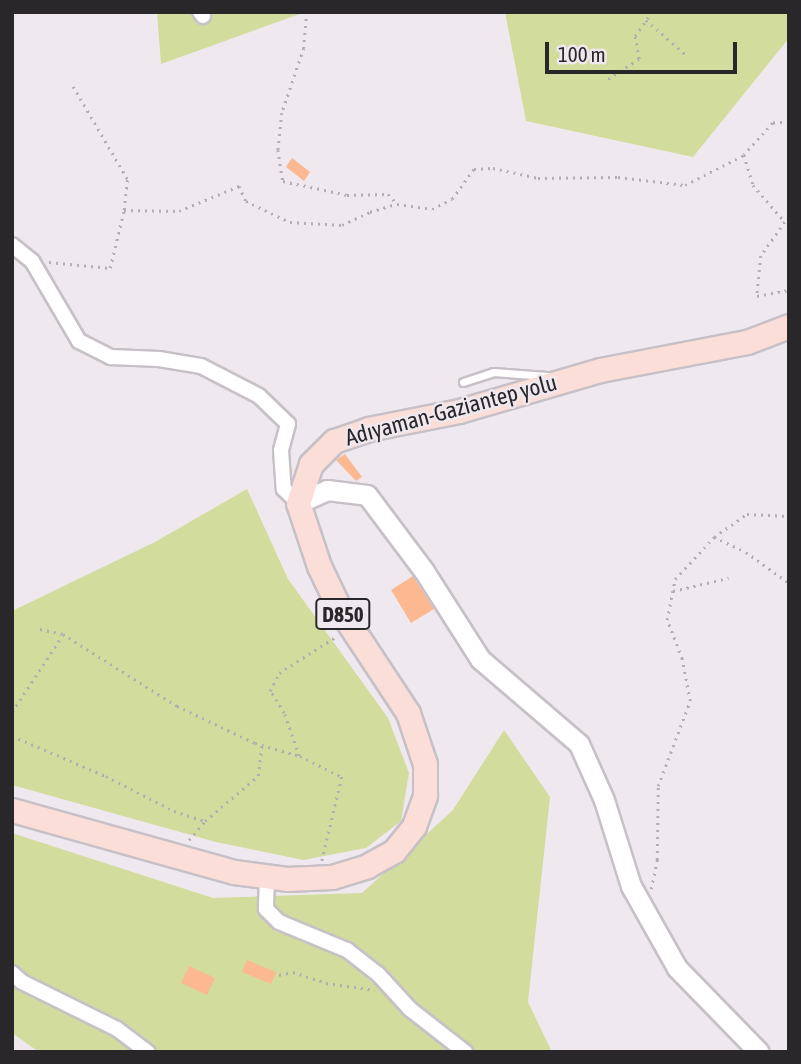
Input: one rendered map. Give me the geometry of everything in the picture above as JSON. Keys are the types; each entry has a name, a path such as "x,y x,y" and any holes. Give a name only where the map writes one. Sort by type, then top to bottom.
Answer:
{"main road":[{"name":"Adıyaman-Gaziantep yolu","path":"298,503 311,464 334,441 368,429 460,411 600,369 747,342 789,326"},
{"name":"D850","path":"12,810 234,872 267,877 332,877 367,866 394,851 414,826 425,795 425,764 408,713 350,625 319,566 298,503"}],"street":[{"path":"12,245 32,261 79,341 111,357 159,359 201,366 259,396 288,424 281,450 284,489 298,503 327,490 367,495 424,570 480,659 579,744 604,800 631,886 677,968 759,1052"},
{"path":"267,877 265,909 279,922 347,950 378,974 439,1034 465,1052"},
{"path":"12,973 22,982 117,1028 148,1052"}],"lane":[{"path":"463,382 493,372 572,378"}],"path":[{"path":"307,12 304,48 282,113 278,150 283,181 347,195 388,194 397,204"},
{"path":"608,79 639,59 635,36 652,12"},
{"path":"646,20 685,54"},
{"path":"32,261 110,268 124,210 127,179 73,87"},
{"path":"124,210 179,212 239,186 246,201 290,222 342,225 370,212 397,204 432,209 452,199 474,169 493,168 538,178 607,177 685,186 744,155 773,122 789,122"},
{"path":"744,155 753,185 785,222 761,256 757,296 789,290"},
{"path":"646,912 657,860 659,786 690,701 682,659 667,620 675,579 714,537 747,514 789,516"},
{"path":"714,537 746,552 772,568 789,583"},
{"path":"673,591 728,578"},
{"path":"299,756 284,713 270,691 279,673 330,643 350,625"},
{"path":"40,629 63,634 177,706 261,745 299,756 342,777 329,840 316,878"},
{"path":"12,712 63,634"},
{"path":"12,736 106,776 174,811 205,821"},
{"path":"176,856 205,821 258,776 261,745"},
{"path":"279,975 293,972 326,983 360,986 399,997"}],"green space":[{"path":"157,12 305,12 161,64"},
{"path":"505,12 789,12 789,38 693,157 526,121"},
{"path":"247,489 288,579 388,718 409,773 401,821 366,848 303,860 216,842 12,785 12,611 155,542"},
{"path":"504,730 550,797 528,1002 552,1052 39,1052 12,1033 12,833 213,898 362,893 453,810"}],"building":[{"path":"292,158 310,172 304,181 286,167"},
{"path":"345,454 362,477 356,481 336,460"},
{"path":"413,576 434,609 411,623 391,590"},
{"path":"247,960 276,972 271,984 242,972"},
{"path":"189,966 215,978 207,995 181,983"}]}
